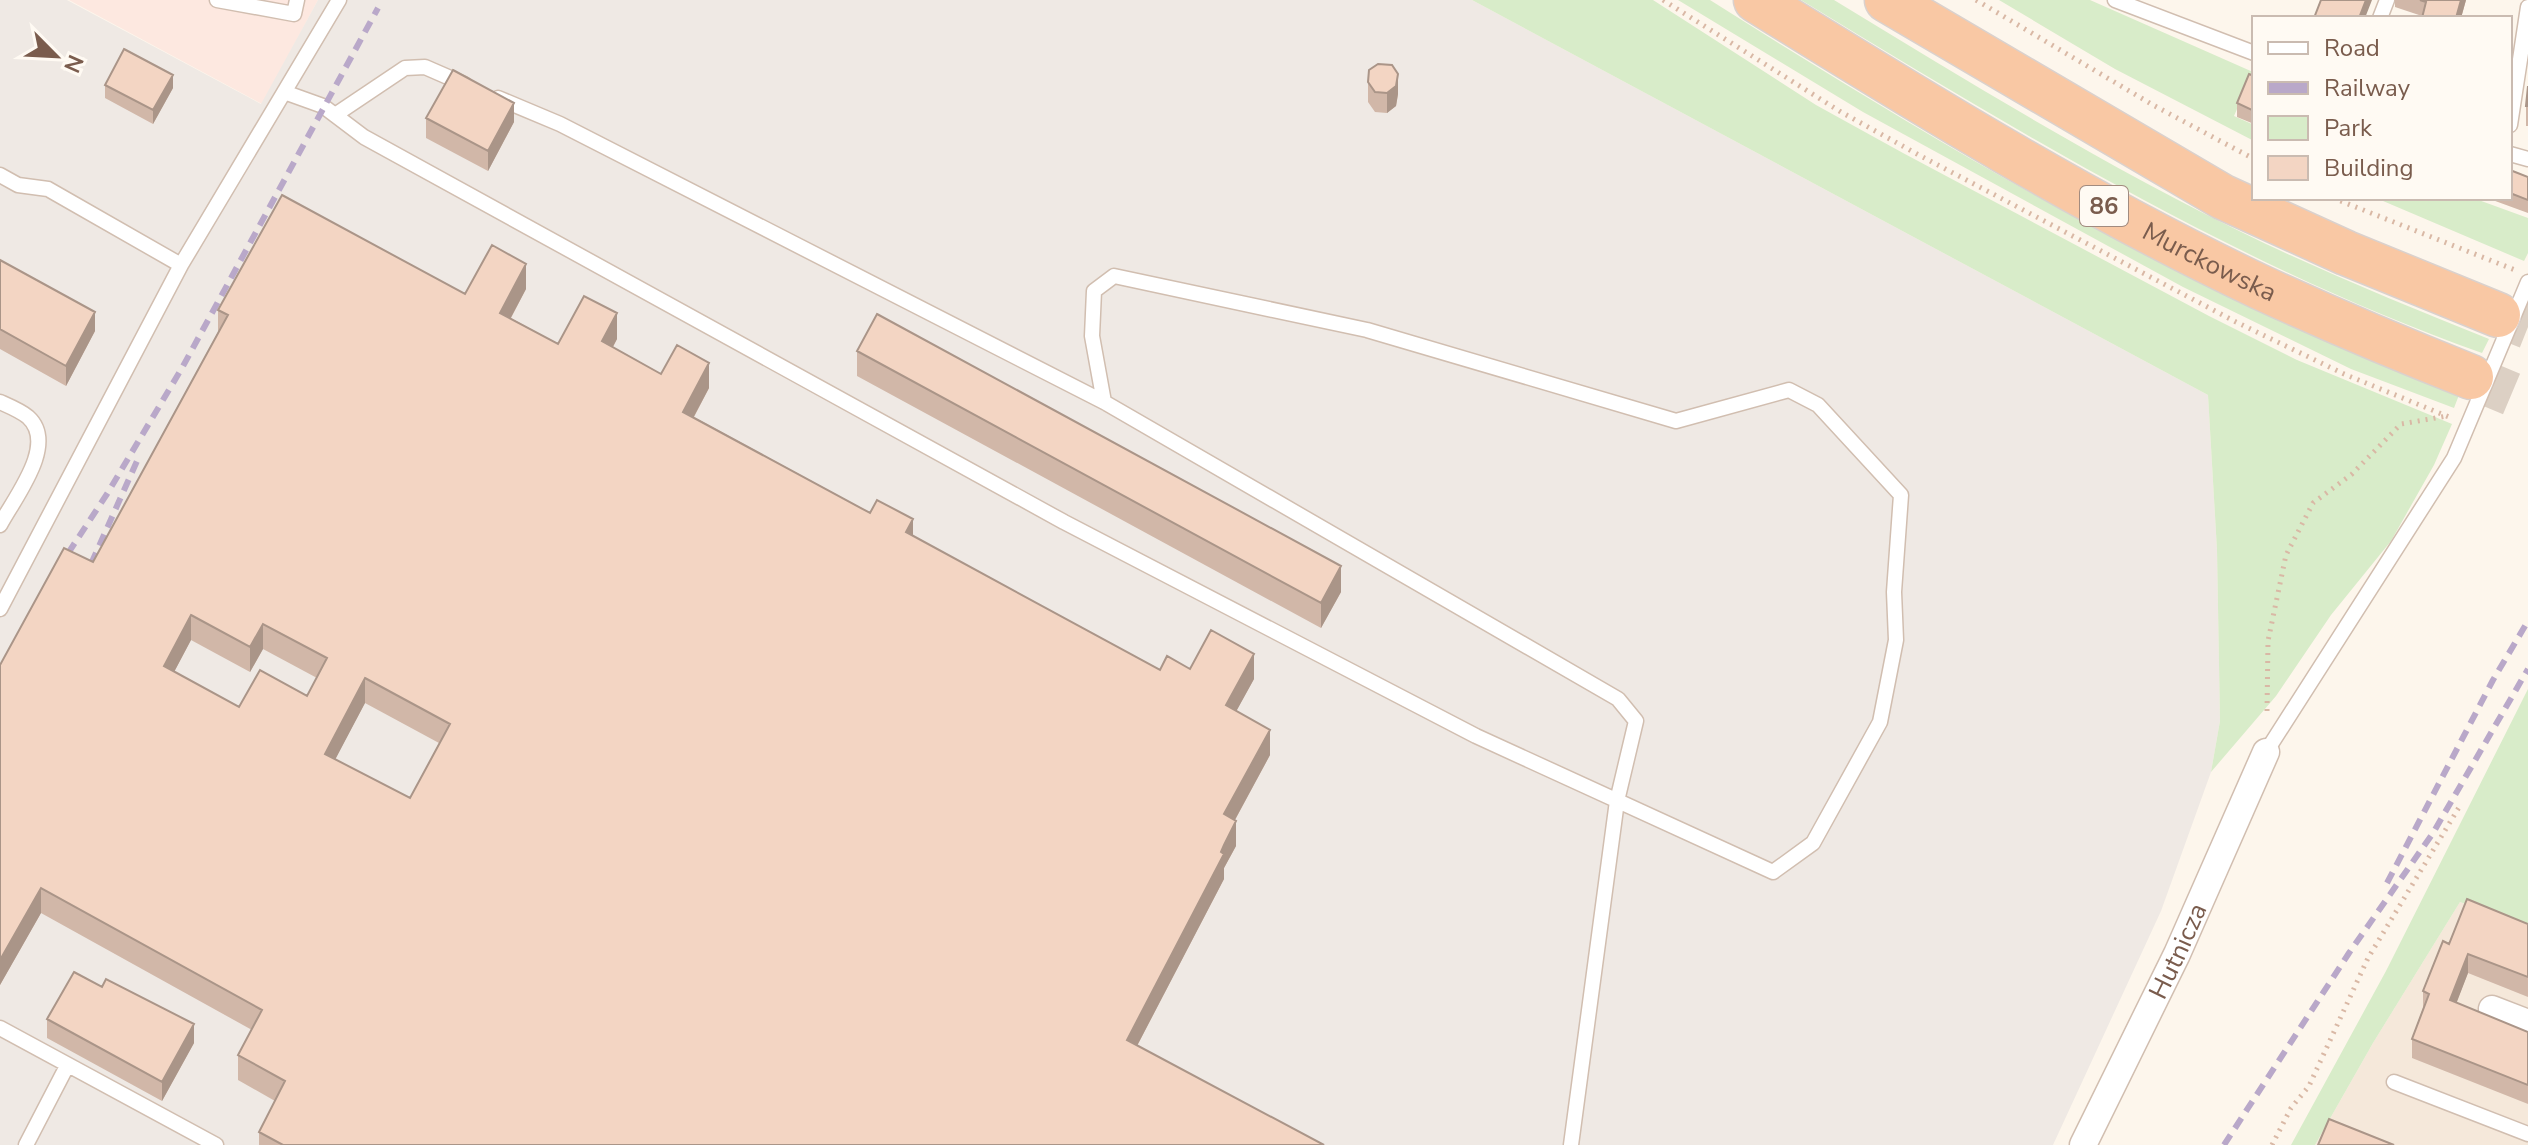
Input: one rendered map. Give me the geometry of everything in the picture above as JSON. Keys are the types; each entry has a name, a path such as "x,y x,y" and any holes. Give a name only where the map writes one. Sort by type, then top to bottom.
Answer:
{"highway":[{"name":"Murckowska","path":"1756,0 1935,111 2074,190 2257,285 2364,334 2471,377"},
{"name":"86","path":"1887,0 2223,197 2346,253 2498,315"}],"street":[{"name":"Hutnicza","path":"2083,1145 2177,954 2266,752"},
{"path":"2492,1009 2528,1023"}],"lane":[{"path":"217,0 294,14 297,0"},
{"path":"0,609 181,265 339,0"},
{"path":"2115,0 2252,52"},
{"path":"2512,112 2528,7"},
{"path":"335,115 405,68 425,67 560,124 1104,402 1618,699 1636,721 1617,801 1571,1145"},
{"path":"284,92 323,106 364,137 1064,522 1476,736 1773,872 1813,843 1880,722 1896,640 1894,592 1901,495 1818,405 1789,390 1676,421 1367,330 1114,276 1094,291 1092,336 1104,402"},
{"path":"0,175 18,185 48,189 181,265"},
{"path":"2266,752 2454,458 2523,276"},
{"path":"0,402 29,417 40,436 38,456 0,525"},
{"path":"0,1028 216,1145"},
{"path":"26,1145 67,1066"},
{"path":"2394,1082 2528,1134"}],"path":[{"path":"1976,0 2153,105 2252,158"},
{"path":"2338,200 2523,276"},
{"path":"2266,752 2268,641 2286,555 2313,503 2352,474 2401,424 2448,416"},
{"path":"2272,1145 2291,1108 2309,1086 2368,958 2461,804"}],"shaded area":[{"path":"0,0 67,0 261,104 318,0 1472,0 2208,395 2217,550 2220,721 2211,772 2161,911 2053,1145 0,1145"},
{"path":"69,0 318,0 262,104"},
{"path":"2460,902 2528,926 2528,1145 2315,1145 2373,1043"}],"green space":[{"path":"1472,0 1653,0 1816,105 2209,316 2297,360 2452,424 2434,465 2391,541 2331,615 2276,696 2211,772 2220,721 2217,550 2208,395"},
{"path":"1678,0 1710,0 1891,112 2075,217 2264,313 2459,395 2454,408 2351,369 2183,287 1863,112"},
{"path":"1801,0 1834,0 2047,128 2210,217 2321,269 2489,339 2482,353 2392,319 2218,239 2049,147"},
{"path":"1999,0 2090,0 2252,72 2234,116 2252,124 2252,140 2115,69"},
{"path":"2381,200 2478,200 2528,218 2528,253 2524,261"},
{"path":"2528,689 2528,926 2460,902 2373,1043 2315,1145 2291,1145 2386,971"}],"building":[{"path":"2321,0 2366,0 2360,16 2315,16"},
{"path":"2420,0 2461,0 2457,16 2422,16 2426,2"},
{"path":"124,49 173,75 153,110 105,85"},
{"path":"1378,64 1392,65 1398,74 1396,86 1387,93 1375,92 1368,82 1369,70"},
{"path":"453,70 514,103 488,151 426,118"},
{"path":"2249,74 2252,75 2252,110 2237,103"},
{"path":"2512,171 2528,177 2528,200 2512,194"},
{"path":"282,195 465,294 492,245 526,264 500,313 558,344 584,296 617,313 602,341 661,374 677,345 709,363 683,412 870,513 877,500 913,519 906,532 1160,670 1167,656 1190,669 1211,630 1254,654 1226,705 1270,730 1224,814 1236,821 1221,852 1224,854 1127,1040 1324,1145 283,1145 259,1132 285,1081 238,1055 262,1010 41,888 0,960 0,665 64,548 93,562 228,315 218,310","holes":["191,615 250,647 263,624 327,658 307,696 260,670 239,707 164,666","365,678 450,724 410,798 325,754"]},
{"path":"0,260 95,312 66,366 0,329"},
{"path":"877,314 1341,566 1321,603 857,351"},
{"path":"2467,899 2528,924 2528,977 2468,954 2450,1000 2528,1032 2528,1085 2412,1039 2429,994 2423,991 2443,941 2449,944"},
{"path":"74,972 102,987 106,979 194,1024 162,1082 47,1019"},
{"path":"2329,1119 2394,1145 2318,1145"}],"tunnel":[{"path":"2498,315 2528,327"},
{"path":"2471,377 2528,401"}],"railway":[{"path":"57,570 107,494 182,368 378,8"},
{"path":"83,582 137,461"},
{"path":"2387,883 2493,680 2528,621"},
{"path":"2224,1145 2349,953 2433,833 2528,669"}]}
